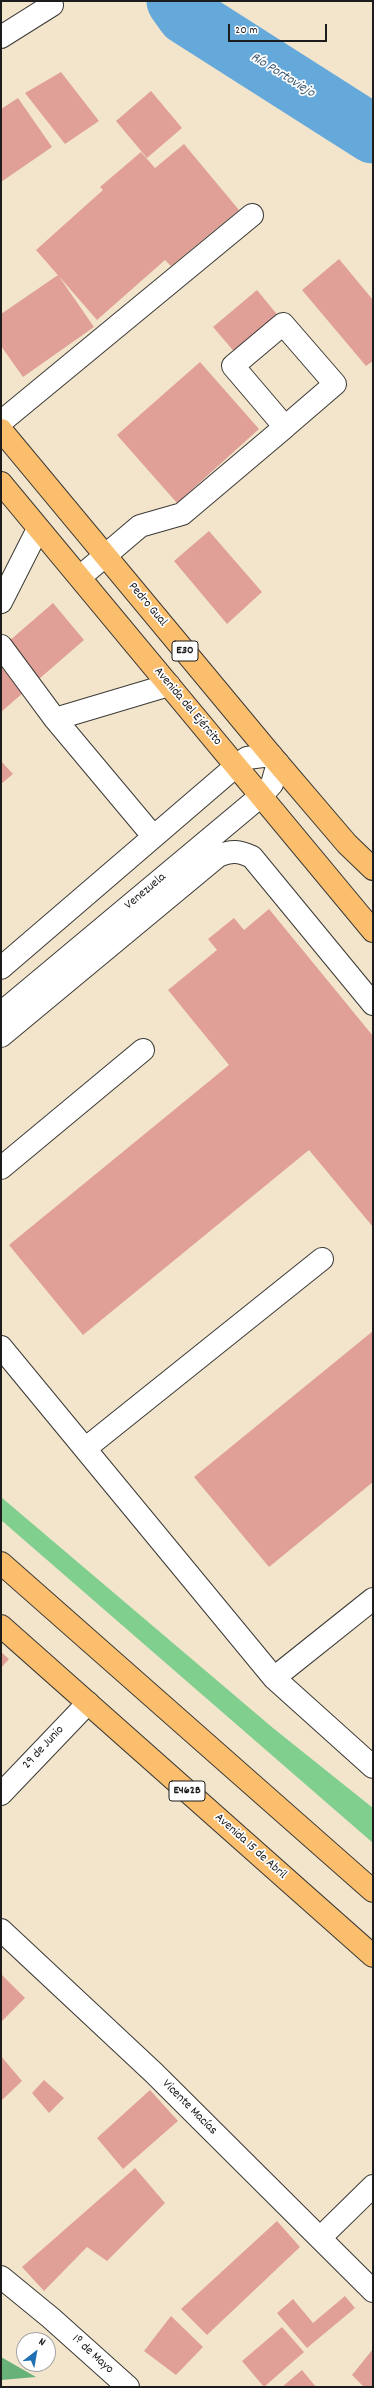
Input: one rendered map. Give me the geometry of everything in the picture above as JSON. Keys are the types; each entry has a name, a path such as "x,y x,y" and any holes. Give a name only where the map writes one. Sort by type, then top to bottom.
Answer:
{"main road":[{"name":"Pedro Gual","path":"1,430 347,844 373,869"},
{"name":"Avenida del Ejército","path":"1,483 236,766 262,795 373,931"},
{"path":"1,1563 373,1891"},
{"name":"Avenida 15 de Abril","path":"1,1626 373,1956"}],"street":[{"path":"1,37 52,6"},
{"path":"1,422 252,215"},
{"path":"80,577 140,526 182,514 286,427 335,384 283,324 233,366 286,427"},
{"path":"1,602 38,529"},
{"path":"1,646 55,719 153,836"},
{"path":"55,719 169,685"},
{"path":"1,968 236,766 247,758 275,759"},
{"name":"Venezuela","path":"1,1013 262,795 272,784 275,759"},
{"path":"1,1036 218,856 230,851 241,852 252,857 373,1004"},
{"path":"1,1168 143,1050"},
{"path":"86,1448 322,1259"},
{"path":"1,1348 86,1448 274,1678 373,1767"},
{"path":"274,1678 373,1599"},
{"name":"29 de Junio","path":"1,1794 88,1702"},
{"name":"Vicente Macías","path":"1,1930 154,2074 373,2291"},
{"path":"320,2238 373,2186"},
{"name":"1º de Mayo","path":"1,2277 51,2318 128,2387"}],"green space":[{"path":"1,1497 273,1728 373,1808 373,1843 1,1520"},
{"path":"1,2357 16,2366 16,2372 27,2372 36,2377 1,2380"}],"building":[{"path":"61,72 99,121 65,144 25,93"},
{"path":"151,91 182,128 147,158 116,121"},
{"path":"18,98 52,147 1,182 1,109"},
{"path":"184,144 239,210 171,266 165,260 97,320 36,250 103,190 100,187 141,152 155,168"},
{"path":"339,259 373,300 373,361 366,366 302,290"},
{"path":"58,275 94,327 23,377 1,346 1,314"},
{"path":"257,290 280,318 237,355 213,327"},
{"path":"200,362 259,429 177,503 117,435"},
{"path":"209,531 262,592 227,624 174,561"},
{"path":"53,603 84,640 1,712 1,648"},
{"path":"1,761 13,774 1,784"},
{"path":"269,909 373,1036 373,1227 309,1150 83,1335 9,1245 229,1065 168,990 217,950 208,939 234,918 244,930"},
{"path":"373,1331 373,1482 269,1567 194,1477"},
{"path":"1,1652 9,1659 1,1668"},
{"path":"1,1974 25,1998 1,2022"},
{"path":"1,2056 22,2081 1,2101"},
{"path":"44,2080 64,2098 49,2113 32,2093"},
{"path":"150,2090 178,2121 123,2169 97,2138"},
{"path":"135,2168 165,2203 107,2261 87,2247 44,2291 22,2267"},
{"path":"277,2221 300,2247 207,2335 181,2309"},
{"path":"345,2296 355,2308 307,2348 277,2313 293,2299 313,2323"},
{"path":"171,2316 203,2347 176,2375 144,2351"},
{"path":"282,2327 304,2352 264,2387 242,2361"},
{"path":"373,2349 373,2387 364,2387 352,2375"},
{"path":"302,2370 316,2387 282,2387"}],"waterway":[{"name":"Río Portoviejo","path":"176,1 186,15 373,134"}]}
